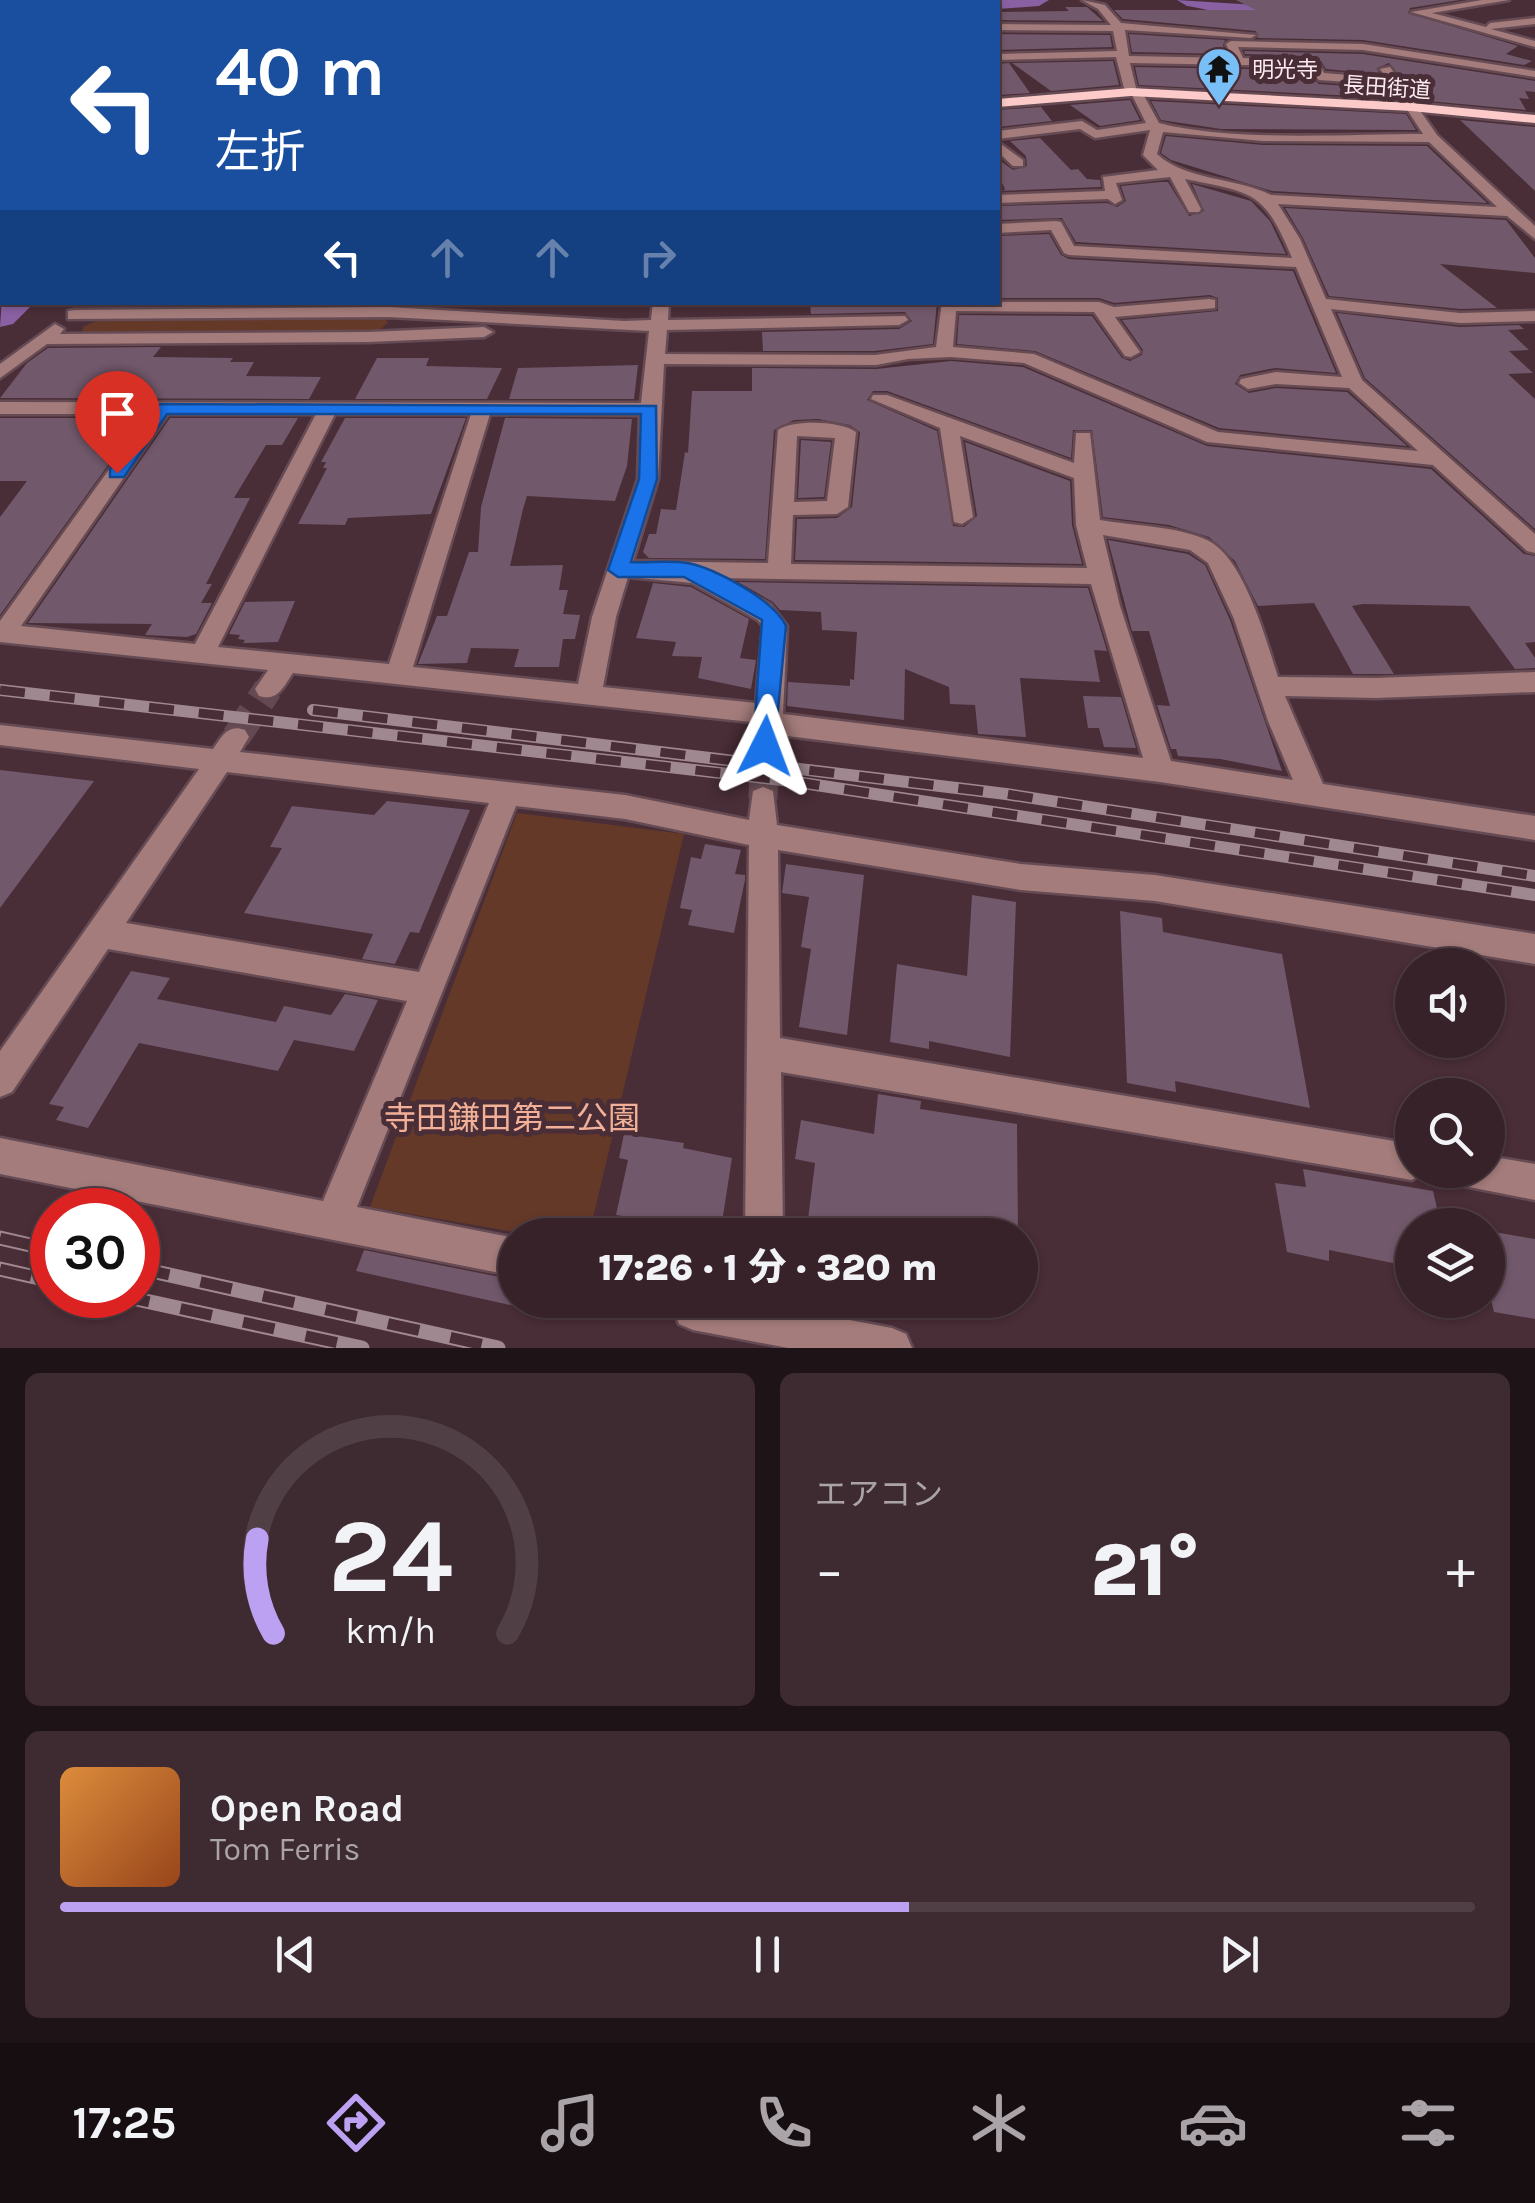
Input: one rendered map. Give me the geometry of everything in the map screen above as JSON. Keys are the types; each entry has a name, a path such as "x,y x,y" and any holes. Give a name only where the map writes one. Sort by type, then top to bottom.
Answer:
{"main road":[{"name":"長田街道","path":"1000,103 1133,92 1411,108 1535,120"}],"street":[{"path":"1087,0 1105,8 1120,28 1121,57 1133,92 1156,126 1150,156 1160,168 1244,187 1268,199 1512,212"},
{"path":"1504,0 1416,12 1535,44"},
{"path":"1475,28 1535,20"},
{"path":"1028,26 1041,53"},
{"path":"1000,28 1272,34"},
{"path":"1239,62 1231,44 1372,48 1535,74"},
{"path":"1372,48 1432,138 1535,234"},
{"path":"1000,56 1041,53 1306,63 1316,67 1319,76 1396,82"},
{"path":"1000,136 1082,125 1095,134 1156,126 1174,131 1263,137 1432,138"},
{"path":"1000,148 1018,162"},
{"path":"1000,199 1116,202 1108,180 1173,173"},
{"path":"1173,173 1194,209"},
{"path":"1268,199 1302,263 1354,383 1535,546"},
{"path":"1000,230 1056,225 1069,250 1302,263"},
{"path":"1320,303 1460,318 1535,316"},
{"path":"944,354 948,306 1099,307 1113,312 1209,304"},
{"path":"0,373 88,305"},
{"path":"1099,307 1131,352"},
{"path":"74,315 389,312 624,326"},
{"path":"41,340 369,337 624,326 660,314 899,320"},
{"path":"589,694 604,617 648,479 650,409 660,314"},
{"path":"656,359 876,360 896,352 1028,358 1214,438 1438,459"},
{"path":"1248,383 1289,378 1354,383"},
{"path":"880,398 1082,474"},
{"path":"0,408 650,409"},
{"path":"204,653 328,408"},
{"path":"162,409 2,633 766,715 777,724 1160,771 1535,828"},
{"path":"399,674 482,410"},
{"path":"949,424 962,517"},
{"path":"778,570 782,509 788,430 846,432 837,507 782,509"},
{"path":"1083,437 1087,525 1098,576 1119,631 1160,771"},
{"path":"1087,525 1194,543 1208,549 1218,561 1243,615 1312,793"},
{"path":"618,570 1098,576"},
{"path":"686,570 716,582 771,616 775,626 765,746"},
{"path":"268,688 287,662"},
{"path":"1270,686 1376,688 1535,682"},
{"path":"0,735 228,750 507,794 625,807 762,835 1021,877 1155,888 1535,949"},
{"path":"0,1080 228,750"},
{"path":"334,1222 507,794"},
{"path":"763,799 764,1218"},
{"path":"100,932 426,989"},
{"path":"764,1052 1395,1159"},
{"path":"0,1156 498,1254"},
{"path":"1505,1177 1535,1182"},
{"path":"785,1318 892,1348"}],"green space":[{"path":"385,318 388,323 377,332 82,331 84,326 103,319"},
{"name":"寺田鎌田第二公園","path":"517,813 684,834 593,1218 498,1218 498,1229 370,1207"}],"building":[{"path":"1236,0 1460,0 1410,8 1408,13 1518,46 1506,54 1532,61 1524,65 1363,40 1258,38 1256,31 1123,19 1114,10 1256,10"},
{"path":"1065,7 1087,7 1103,21 1000,20 1000,12 1069,11"},
{"path":"1000,34 1110,35 1112,47 1000,50"},
{"path":"1129,34 1225,40 1226,54 1132,52"},
{"path":"1244,51 1363,54 1535,81 1535,92 1525,91 1529,99 1519,98 1526,110 1417,100 1389,63 1377,68 1379,74 1326,69 1321,61 1307,56"},
{"path":"1113,61 1119,85 1051,91 1012,63"},
{"path":"1009,63 1030,93 1000,95 1000,64"},
{"path":"1135,67 1302,70 1319,84 1389,89 1395,98 1139,85"},
{"path":"1130,100 1140,120 1100,126 1070,105"},
{"path":"1151,101 1406,114 1416,130 1221,129 1161,120"},
{"path":"1041,107 1052,121 1000,127 1000,110"},
{"path":"1460,120 1535,127 1535,191"},
{"path":"1166,136 1263,145 1427,146 1487,203 1272,191 1171,160 1161,153"},
{"path":"1040,138 1071,170 1078,169 1087,179 1100,180 1101,187 1000,191 1005,190 1000,160 1013,170 1027,166 1026,156 1010,141"},
{"path":"1168,182 1189,216 1204,211 1192,184 1251,201 1270,221 1286,254 1076,242 1062,218 1000,220 1000,206 1107,203 1117,207 1126,201 1121,186"},
{"path":"1285,208 1506,220 1535,258 1535,273 1440,264 1497,308 1460,309 1329,296"},
{"path":"1049,234 1061,255 1069,259 1293,271 1336,373 1275,368 1240,375 1235,384 1249,393 1276,388 1347,392 1407,446 1219,428 1035,351 957,344 959,315 1092,316 1122,358 1130,361 1142,355 1143,350 1122,320 1218,311 1218,298 1210,295 1114,303 1099,298 1000,298 1000,236"},
{"path":"810,305 937,305 933,344 875,351 763,351 762,332 899,329 912,321 905,312 811,314"},
{"path":"1337,313 1460,327 1519,325 1524,329 1508,330 1529,350 1509,351 1533,373 1508,374 1535,399 1535,529 1365,378"},
{"path":"161,347 153,357 254,362 246,376 321,377 309,399 0,398 27,363 48,348"},
{"path":"377,358 429,358 426,366 502,368 487,399 355,399"},
{"path":"951,361 1023,367 1207,446 1431,469 1524,554 1535,556 1535,642 1525,643 1535,658 1535,668 1515,669 1469,606 1363,604 1352,606 1394,674 1353,674 1314,603 1258,606 1235,561 1209,537 1169,525 1103,517 1092,430 1073,430 1071,458 887,391 873,391 867,400 937,431 953,526 964,527 977,516 965,442 1070,481 1072,525 1082,564 795,560 797,519 837,518 852,507 860,432 850,425 818,419 794,420 774,430 765,559 649,558 643,552 649,534 656,534 661,509 676,510 685,452 688,453 692,391 752,391 752,368 876,369"},
{"path":"638,365 634,399 509,399 518,368"},
{"path":"0,418 142,418 0,615 0,517 27,481 0,481"},
{"path":"170,418 298,418 282,445 266,445 234,498 250,498 206,584 212,584 201,603 212,603 196,634 145,635 152,624 28,623"},
{"path":"345,418 466,418 431,514 348,518 345,525 298,524 327,468 323,468 326,462 321,462"},
{"path":"505,418 632,419 627,466 615,501 527,496 523,509 510,566 563,565 559,590 568,590 563,614 580,615 575,639 563,639 559,667 514,667 519,649 471,648 467,663 418,664 437,616 447,616 469,552 478,552 481,507"},
{"path":"801,440 831,442 824,497 798,498"},
{"path":"1108,540 1188,554 1205,565 1230,620 1282,771 1220,759 1178,756 1176,749 1171,749 1157,705 1170,706 1149,631 1132,631"},
{"path":"738,582 1088,588 1107,651 1094,650 1100,682 1020,678 1026,737 978,734 975,705 950,704 949,687 905,669 904,720 787,706 788,682 850,686 850,679 854,680 857,632 822,630 821,612 780,610"},
{"path":"653,583 691,587 749,619 740,658 756,660 751,689 698,678 702,657 672,656 676,642 636,638"},
{"path":"295,601 278,642 243,643 245,640 238,639 240,635 229,634 245,602"},
{"path":"1083,696 1121,697 1136,748 1104,747 1099,728 1088,728"},
{"path":"0,770 94,781 0,908"},
{"path":"387,801 470,810 419,933 410,932 395,964 362,959 373,934 244,913 282,848 270,847 292,806 374,815"},
{"path":"705,844 741,850 735,874 745,875 745,880 734,933 688,925 692,910 680,908 691,857 701,859"},
{"path":"786,864 864,875 847,1035 799,1027 811,949 801,947 809,897 782,893"},
{"path":"972,895 1016,902 1010,1057 929,1041 929,1049 890,1042 897,964 967,976"},
{"path":"1120,911 1162,918 1163,932 1282,954 1310,1108 1175,1081 1176,1092 1127,1083"},
{"path":"131,971 170,978 157,999 276,1022 284,1006 331,1015 345,994 378,1000 354,1051 294,1040 278,1071 139,1043 88,1128 56,1120 64,1107 49,1104"},
{"path":"878,1094 921,1101 920,1109 1017,1124 1018,1218 808,1218 815,1163 795,1159 801,1120 874,1134"},
{"path":"624,1134 684,1143 683,1148 732,1158 723,1218 616,1215 628,1160 619,1158"},
{"path":"1303,1169 1395,1185 1395,1188 1433,1191 1437,1208 1395,1208 1395,1264 1329,1250 1329,1261 1287,1252 1275,1183 1306,1187"},
{"path":"1505,1234 1535,1239 1535,1319 1505,1314"},
{"path":"364,1250 498,1277 498,1302 356,1271"}],"waterway":[{"path":"1000,3 1039,0"},
{"path":"1187,0 1280,15 1319,15"},
{"path":"0,316 14,305"}],"tunnel":[{"path":"236,737 268,689"},
{"path":"763,799 765,746"}],"railway":[{"path":"0,690 790,781 1535,895"},
{"path":"313,710 1006,794 1535,876"},
{"path":"0,1238 30,1245"},
{"path":"0,1269 30,1276"},
{"path":"160,1273 498,1348"},
{"path":"160,1304 362,1348"}],"place":[{"name":"明光寺","path":"1219,107"}],"route":[{"path":"117,473 162,409 650,409 648,479 618,570 686,570 716,582 771,616 775,626 765,746"}]}
